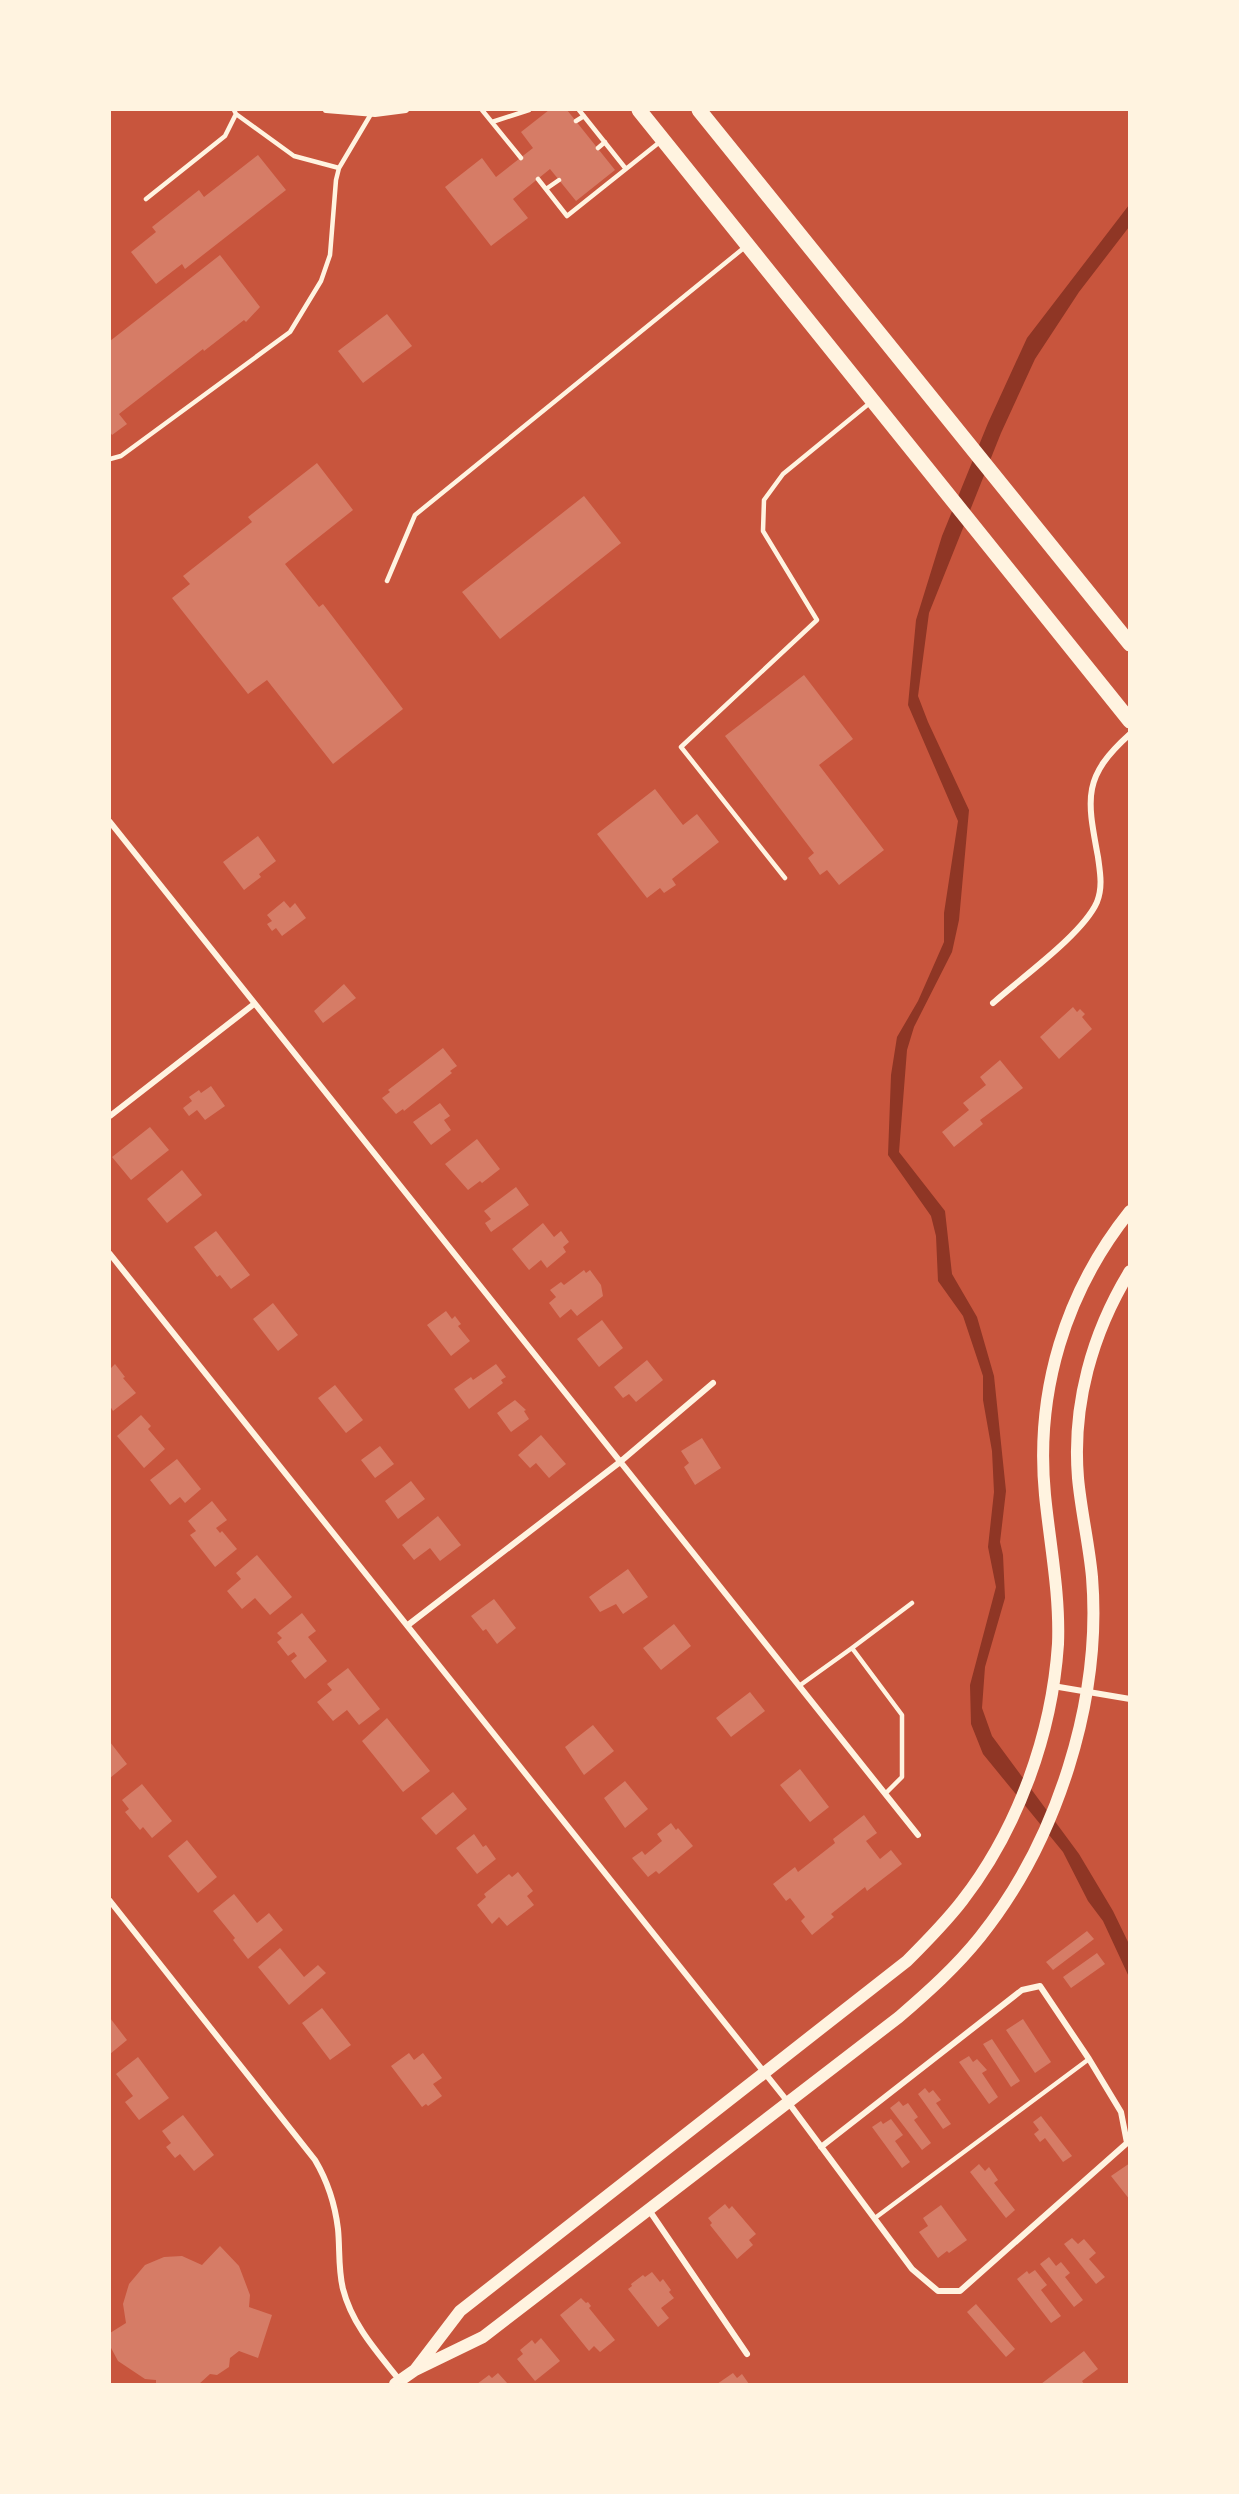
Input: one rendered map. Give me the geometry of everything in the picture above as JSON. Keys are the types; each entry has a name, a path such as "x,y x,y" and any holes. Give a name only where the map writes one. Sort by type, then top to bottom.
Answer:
{"main road":[{"path":"639,110 1130,721"},
{"path":"699,110 1130,644"},
{"path":"415,2370 460,2311 907,1961 964,1899 992,1855 1017,1807 1034,1763 1049,1710 1053,1686 1058,1642 1058,1602 1042,1462 1047,1391 1054,1358 1080,1289 1108,1240 1130,1211"},
{"path":"399,2383 415,2370 483,2337 899,2017 951,1970 988,1926 1018,1881 1059,1794 1086,1692 1092,1646 1093,1603 1092,1577 1078,1478 1078,1421 1083,1384 1095,1344 1114,1297 1130,1271"}],"street":[{"path":"326,110 371,114 406,110"},
{"path":"993,1003 1077,930 1098,900 1101,878 1090,806 1093,781 1108,754 1130,734"},
{"path":"110,822 918,1835"},
{"path":"110,1116 254,1004"},
{"path":"110,1254 788,2102 912,2270 938,2291 960,2291 1127,2143 1121,2112 1089,2058 1059,2018 1040,1986 1022,1990 822,2146"},
{"path":"408,1625 620,1462 713,1383"},
{"path":"1053,1686 1130,1698"},
{"path":"110,1901 315,2160 328,2185 336,2212 340,2274 346,2300 362,2332 399,2383"},
{"path":"649,2210 747,2354"}],"lane":[{"path":"482,110 521,158"},
{"path":"492,122 529,110"},
{"path":"579,110 626,169"},
{"path":"146,199 225,136 235,112 294,156 339,168"},
{"path":"110,459 121,456 290,332 321,281 330,255 339,168 371,114"},
{"path":"576,122 584,116"},
{"path":"538,179 567,216 663,140"},
{"path":"598,148 605,142"},
{"path":"546,189 559,180"},
{"path":"387,582 415,515 747,245"},
{"path":"785,878 681,747 817,620 763,531 764,500 783,474 873,401"},
{"path":"799,1686 912,1603"},
{"path":"852,1648 902,1715 902,1777 885,1794"},
{"path":"875,2218 1089,2058"}],"shaded area":[{"path":"1129,205 1129,227 1079,292 1035,359 1001,433 929,613 918,696 969,810 959,920 952,952 914,1027 907,1050 899,1152 945,1211 952,1274 977,1317 994,1376 1006,1491 1000,1542 1003,1555 1005,1598 985,1667 982,1708 992,1736 1079,1854 1113,1911 1129,1944 1129,1977 1103,1921 1088,1901 1063,1852 983,1754 971,1724 970,1685 996,1587 988,1547 994,1492 992,1451 983,1400 983,1376 963,1316 938,1281 936,1236 931,1216 888,1155 891,1075 897,1037 918,1001 944,942 944,913 958,821 908,705 916,620 942,536 988,423 1027,338"}],"building":[{"path":"549,110 567,110 615,170 576,201 550,169 513,199 528,218 491,246 445,187 482,158 496,177 533,148 521,132"},
{"path":"258,155 286,190 185,269 182,264 156,284 131,252 156,232 152,227 199,190 204,197"},
{"path":"220,255 260,307 246,322 244,320 204,351 203,349 119,414 127,424 112,435 110,432 110,341"},
{"path":"387,314 412,346 363,383 338,351"},
{"path":"317,463 353,510 285,564 319,607 323,604 403,709 333,764 267,680 248,694 172,598 190,584 183,576 252,522 248,517"},
{"path":"584,496 621,543 500,639 462,592"},
{"path":"804,675 853,739 819,765 884,850 839,885 827,870 820,875 808,858 814,853 725,736"},
{"path":"655,789 683,825 697,814 719,842 672,879 676,885 664,893 660,888 647,898 597,834"},
{"path":"258,836 276,861 244,890 223,862"},
{"path":"284,901 290,908 295,903 306,918 282,936 276,928 272,931 267,924 272,921 267,915"},
{"path":"344,984 356,998 323,1023 314,1011"},
{"path":"1073,1007 1077,1012 1080,1009 1085,1014 1082,1017 1092,1029 1059,1059 1040,1037"},
{"path":"443,1048 457,1066 450,1071 452,1073 404,1111 403,1109 396,1114 382,1098 390,1092 388,1090"},
{"path":"1000,1060 1023,1088 980,1120 983,1124 954,1147 942,1132 969,1110 963,1103 986,1085 980,1077"},
{"path":"211,1086 225,1106 205,1120 197,1110 189,1116 183,1108 192,1101 189,1097"},
{"path":"440,1103 450,1116 444,1120 451,1130 431,1145 413,1122"},
{"path":"150,1127 169,1150 131,1180 112,1157"},
{"path":"477,1139 500,1169 482,1183 480,1181 468,1190 445,1164"},
{"path":"182,1170 202,1195 167,1223 147,1199"},
{"path":"516,1187 529,1205 491,1232 485,1223 491,1219 484,1211"},
{"path":"543,1223 554,1237 561,1231 569,1242 563,1247 566,1252 547,1268 541,1260 529,1270 512,1249"},
{"path":"216,1231 250,1275 231,1289 220,1275 217,1277 194,1247"},
{"path":"584,1270 586,1273 590,1270 601,1285 603,1296 577,1316 571,1309 560,1318 549,1303 556,1297 550,1290 561,1282 564,1285"},
{"path":"273,1303 298,1335 278,1351 253,1319"},
{"path":"446,1311 452,1319 455,1316 461,1324 458,1326 470,1341 451,1356 427,1325"},
{"path":"602,1320 623,1348 599,1367 577,1339"},
{"path":"647,1360 663,1380 636,1402 629,1394 623,1398 614,1387"},
{"path":"115,1364 136,1393 113,1411 110,1406 110,1369"},
{"path":"496,1364 506,1377 501,1380 503,1383 469,1409 454,1389 471,1377 473,1380"},
{"path":"335,1385 363,1420 346,1433 318,1398"},
{"path":"515,1400 526,1410 524,1411 529,1419 511,1432 497,1413"},
{"path":"141,1415 151,1426 148,1429 165,1449 144,1468 117,1436"},
{"path":"541,1435 566,1464 549,1478 536,1463 530,1468 518,1455"},
{"path":"702,1438 721,1468 695,1485 684,1467 689,1463 681,1451"},
{"path":"380,1446 394,1464 375,1478 361,1460"},
{"path":"177,1459 201,1489 185,1503 180,1497 170,1505 150,1480"},
{"path":"411,1481 425,1499 398,1519 385,1501"},
{"path":"212,1501 227,1520 216,1528 220,1533 222,1531 237,1549 215,1567 190,1535 196,1531 188,1521"},
{"path":"438,1516 461,1545 440,1561 430,1548 414,1560 402,1545"},
{"path":"257,1555 292,1597 270,1615 255,1598 242,1609 227,1591 241,1579 236,1573"},
{"path":"628,1569 648,1597 623,1614 616,1604 600,1612 589,1597"},
{"path":"494,1599 516,1628 497,1644 486,1629 483,1631 471,1616"},
{"path":"302,1613 316,1631 308,1637 327,1661 305,1679 291,1661 297,1656 294,1652 288,1656 277,1642 282,1638 277,1633"},
{"path":"674,1624 691,1646 661,1670 643,1648"},
{"path":"348,1668 380,1709 359,1725 347,1710 333,1721 317,1702 332,1690 327,1684"},
{"path":"750,1692 765,1711 731,1737 716,1718"},
{"path":"387,1718 430,1771 403,1792 362,1741"},
{"path":"593,1725 614,1751 584,1775 565,1747"},
{"path":"110,1742 127,1764 110,1778"},
{"path":"800,1769 829,1807 810,1822 780,1785"},
{"path":"625,1781 648,1809 625,1828 604,1798"},
{"path":"142,1784 172,1821 152,1838 143,1827 140,1830 125,1812 129,1809 122,1800"},
{"path":"453,1792 467,1809 436,1835 421,1818"},
{"path":"864,1815 877,1833 866,1841 880,1859 891,1850 902,1864 867,1891 865,1887 831,1914 834,1917 812,1935 801,1921 805,1917 790,1898 786,1901 773,1884 795,1867 798,1872 835,1843 833,1839"},
{"path":"671,1823 693,1846 659,1874 656,1871 648,1877 632,1858 642,1851 645,1855 662,1841 657,1834"},
{"path":"474,1834 483,1847 486,1845 496,1859 477,1874 456,1848"},
{"path":"187,1840 217,1877 198,1893 168,1856"},
{"path":"518,1872 533,1891 527,1896 534,1905 507,1926 499,1917 492,1924 477,1905 486,1897 484,1894 509,1874 512,1877"},
{"path":"234,1894 257,1923 269,1913 283,1930 248,1959 233,1940 235,1938 213,1911"},
{"path":"1087,1931 1094,1939 1053,1970 1046,1962"},
{"path":"280,1948 304,1977 318,1965 326,1973 289,2005 258,1967"},
{"path":"1097,1953 1105,1964 1071,1988 1063,1977"},
{"path":"322,2008 351,2045 330,2060 302,2023"},
{"path":"110,2018 127,2040 110,2054"},
{"path":"1023,2019 1051,2062 1035,2073 1006,2030"},
{"path":"992,2039 1020,2081 1011,2087 983,2044"},
{"path":"409,2053 414,2060 423,2053 442,2078 433,2084 442,2096 428,2106 426,2104 422,2107 391,2066"},
{"path":"969,2056 973,2062 977,2059 987,2070 982,2073 998,2097 989,2104 959,2062"},
{"path":"138,2057 169,2098 139,2120 125,2102 133,2096 116,2074"},
{"path":"925,2088 929,2093 933,2090 941,2100 936,2103 951,2124 943,2129 918,2094"},
{"path":"899,2101 903,2106 908,2103 918,2117 914,2120 931,2143 922,2150 890,2108"},
{"path":"183,2115 214,2155 194,2171 180,2154 175,2158 166,2147 171,2143 162,2131"},
{"path":"1041,2116 1072,2156 1063,2162 1045,2138 1040,2142 1034,2134 1039,2130 1033,2122"},
{"path":"891,2119 903,2135 895,2141 910,2162 902,2168 872,2127 881,2121 883,2124"},
{"path":"1130,2163 1130,2200 1111,2176"},
{"path":"979,2164 985,2171 989,2167 998,2180 994,2183 1015,2210 1006,2218 970,2172"},
{"path":"725,2204 729,2209 732,2206 756,2234 749,2240 753,2245 737,2259 710,2225 712,2223 708,2218"},
{"path":"941,2205 967,2240 938,2258 919,2232 928,2226 923,2218"},
{"path":"1072,2238 1078,2244 1084,2239 1096,2253 1089,2259 1105,2277 1096,2284 1064,2244"},
{"path":"220,2246 239,2266 250,2295 249,2307 272,2315 258,2358 239,2351 230,2358 229,2367 217,2375 210,2374 199,2384 156,2384 156,2380 145,2379 118,2361 110,2346 110,2333 126,2323 123,2304 129,2284 145,2265 164,2257 182,2256 202,2265"},
{"path":"1049,2257 1056,2266 1061,2262 1070,2273 1065,2277 1083,2300 1074,2307 1040,2264"},
{"path":"1035,2270 1047,2285 1041,2290 1061,2316 1051,2323 1017,2279 1027,2271 1029,2274"},
{"path":"652,2272 660,2282 663,2279 674,2298 661,2308 669,2318 658,2327 628,2289 643,2275 645,2277"},
{"path":"581,2298 586,2303 588,2302 591,2306 589,2308 615,2340 600,2352 594,2346 589,2351 560,2315"},
{"path":"976,2304 1015,2349 1006,2357 967,2312"},
{"path":"541,2338 560,2361 535,2381 517,2359 523,2354 520,2350 532,2340 535,2344"},
{"path":"1084,2351 1098,2369 1082,2381 1084,2384 1041,2384"},
{"path":"498,2373 508,2384 477,2384 489,2375 492,2378"},
{"path":"733,2373 737,2378 742,2374 749,2384 717,2384"}]}
